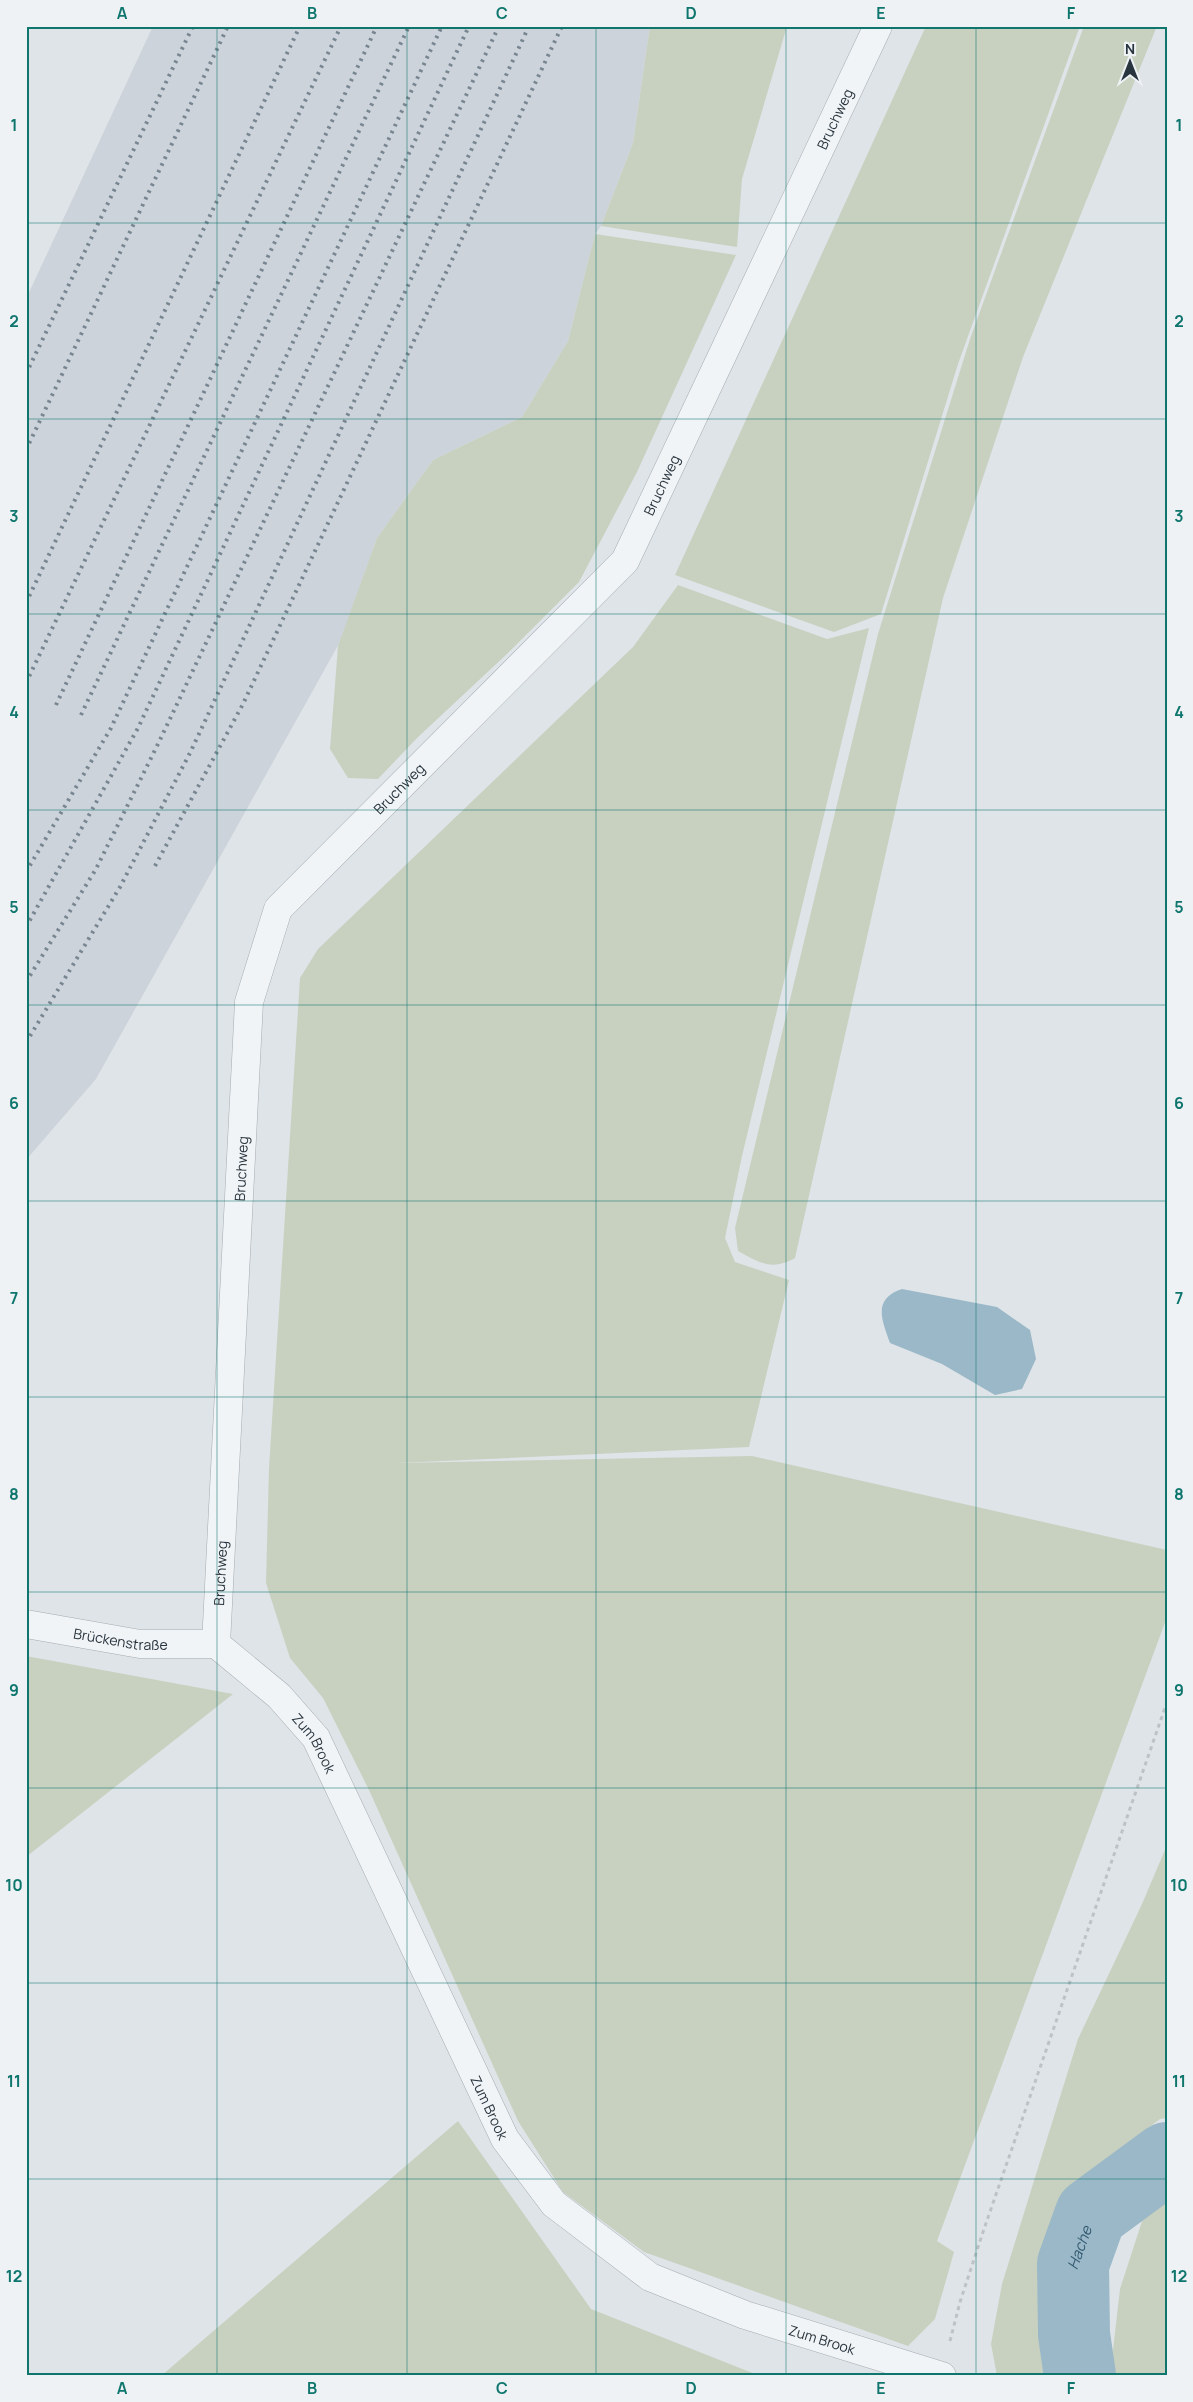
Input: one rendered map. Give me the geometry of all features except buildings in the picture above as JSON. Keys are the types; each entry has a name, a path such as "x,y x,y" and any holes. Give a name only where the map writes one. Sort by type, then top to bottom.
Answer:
{"street":[{"name":"Bruchweg","path":"216,1644 249,1002 278,909 625,560 878,26"},
{"name":"Brückenstraße","path":"26,1624 140,1644 216,1644"},
{"name":"Zum Brook","path":"216,1644 279,1696 316,1738 506,2140 554,2204 650,2278 745,2315 942,2376"}],"path":[{"path":"942,2376 960,2302 984,2229 1167,1702"}],"shaded area":[{"path":"153,26 650,26 633,143 601,226 595,234 568,341 522,417 433,460 377,538 340,642 96,1079 26,1160 26,299"}],"green space":[{"path":"650,26 787,26 742,179 737,247 601,226 633,143"},
{"path":"926,26 1080,26 958,364 881,614 834,632 675,575"},
{"path":"1084,26 1157,26 1023,357 943,598 795,1258 779,1264 766,1264 738,1251 735,1228 878,634 970,339"},
{"path":"595,234 736,255 637,472 579,582 508,653 417,738 378,779 348,778 330,749 338,646 377,538 433,460 522,417 568,341"},
{"path":"678,585 827,639 869,628 742,1156 725,1238 735,1262 789,1280 749,1447 398,1463 752,1456 1167,1550 1167,1617 937,2241 954,2252 935,2319 908,2346 644,2252 563,2192 518,2121 369,1790 323,1698 290,1658 266,1583 269,1468 300,978 318,949 633,647"},
{"path":"26,1656 233,1694 26,1857"},
{"path":"1167,1845 1167,2118 1160,2119 1111,2156 1083,2184 1061,2238 1049,2332 1057,2376 997,2376 991,2344 1002,2284 1078,2039 1142,1904"},
{"path":"458,2121 591,2309 760,2376 161,2376"},
{"path":"1167,2191 1167,2376 1110,2376 1120,2289 1144,2215"}],"water":[{"path":"902,1289 997,1307 1030,1330 1036,1359 1022,1389 995,1395 942,1364 890,1343 882,1318 883,1304 886,1298"}],"waterway":[{"name":"Hache","path":"1080,2376 1074,2334 1073,2264 1091,2214 1167,2158"}],"railway":[{"path":"26,374 193,26"},
{"path":"26,450 228,26"},
{"path":"26,603 300,26"},
{"path":"26,683 341,26"},
{"path":"56,705 377,26"},
{"path":"81,715 409,26"},
{"path":"26,872 111,728 442,26"},
{"path":"26,927 138,728 469,26"},
{"path":"26,982 96,869 159,742 499,26"},
{"path":"30,1036 120,887 191,751 529,26"},
{"path":"155,866 243,704 562,26"}]}
